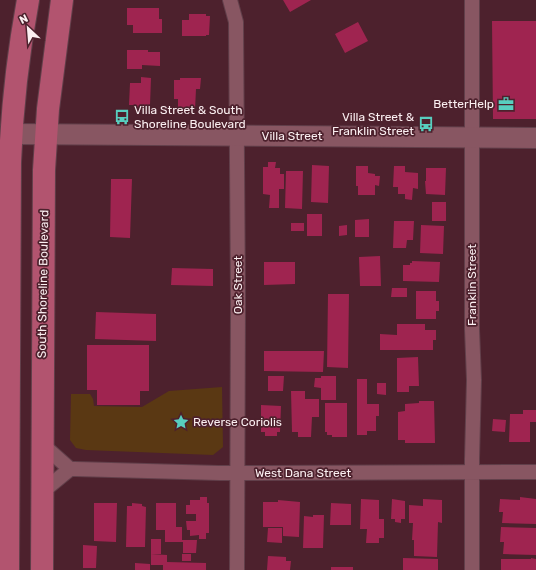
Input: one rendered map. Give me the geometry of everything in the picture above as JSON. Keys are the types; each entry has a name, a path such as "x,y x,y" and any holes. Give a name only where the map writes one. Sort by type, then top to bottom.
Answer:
{"main road":[{"path":"8,570 4,489 5,134 17,72 28,0"},
{"name":"South Shoreline Boulevard","path":"42,570 44,178 46,135 53,62 62,0"},
{"name":"Villa Street","path":"5,134 536,138"}],"street":[{"name":"Oak Street","path":"230,0 236,22 238,302 237,570"},
{"name":"Franklin Street","path":"472,0 472,329 474,380 472,570"},
{"path":"42,445 70,469 42,492"},
{"name":"West Dana Street","path":"70,469 237,473 536,472"}],"shaded area":[{"path":"222,387 223,447 213,455 86,450 76,448 70,440 71,394 90,394 93,399 94,406 142,407 169,391"}],"building":[{"path":"283,0 311,0 290,12"},
{"path":"127,8 159,8 159,19 162,19 162,33 133,33 133,25 127,25"},
{"path":"189,14 206,14 206,16 210,16 209,35 182,36 182,20 189,20"},
{"path":"492,21 536,21 536,119 493,119"},
{"path":"358,22 368,41 345,53 335,34"},
{"path":"127,50 148,50 148,52 160,52 160,66 142,65 142,69 127,69"},
{"path":"141,77 151,78 150,105 143,105 143,108 135,108 135,105 129,105 130,83 141,83"},
{"path":"180,78 201,78 200,89 196,89 195,110 178,110 178,99 174,99 174,80 180,80"},
{"path":"268,162 276,162 275,168 280,168 280,174 284,174 284,189 279,189 279,208 269,208 270,195 263,194 263,167 268,167"},
{"path":"312,165 329,166 328,203 311,202"},
{"path":"356,166 368,166 368,173 375,174 375,176 380,176 379,186 375,185 375,195 358,195 358,186 356,186"},
{"path":"394,166 405,166 405,172 418,173 418,189 413,188 412,200 405,199 405,194 398,194 398,187 393,187"},
{"path":"426,168 446,168 445,195 426,194"},
{"path":"286,171 303,171 302,209 285,208"},
{"path":"111,179 132,179 130,238 110,237"},
{"path":"432,202 446,202 446,221 432,221"},
{"path":"307,214 322,214 322,236 307,236"},
{"path":"369,219 369,237 355,237 355,220"},
{"path":"394,221 414,221 413,240 407,240 406,248 393,248"},
{"path":"291,223 304,223 304,231 291,231"},
{"path":"347,225 347,235 339,236 339,226"},
{"path":"421,225 444,226 443,254 420,253"},
{"path":"380,256 381,286 360,286 359,257"},
{"path":"412,261 440,262 439,282 403,281 403,265 410,265"},
{"path":"264,262 295,262 295,284 264,285"},
{"path":"172,268 213,269 213,286 171,285"},
{"path":"392,288 407,288 407,297 391,297"},
{"path":"416,291 436,291 436,301 439,301 439,311 436,311 436,319 416,319"},
{"path":"328,294 349,294 348,368 327,367"},
{"path":"96,312 156,314 156,341 95,339"},
{"path":"397,324 425,324 425,330 436,330 436,340 433,340 433,350 380,350 380,334 397,335"},
{"path":"87,345 149,345 149,391 140,391 140,405 97,405 97,390 87,390"},
{"path":"264,351 324,351 323,372 264,371"},
{"path":"418,357 419,386 409,386 409,392 397,392 397,358"},
{"path":"268,376 284,376 283,391 268,391"},
{"path":"321,376 336,376 336,400 321,400 321,388 314,387 315,378 321,378"},
{"path":"357,379 367,379 367,404 379,404 379,416 376,416 376,431 367,431 367,435 357,435"},
{"path":"377,383 386,383 386,395 377,394"},
{"path":"291,391 305,391 305,399 319,399 319,417 312,417 311,437 298,437 298,432 292,432"},
{"path":"419,401 434,401 435,443 405,443 405,440 398,440 398,412 405,411 405,404 419,403"},
{"path":"325,403 347,403 347,437 332,437 332,435 327,435 327,432 325,432"},
{"path":"261,405 281,406 280,432 277,432 277,436 265,436 265,432 261,432"},
{"path":"523,410 536,410 536,422 530,422 530,442 509,442 510,414 523,414"},
{"path":"493,419 506,420 505,432 492,431"},
{"path":"200,497 207,497 207,503 209,503 209,533 206,533 206,539 199,539 199,535 190,536 190,530 187,530 186,521 196,521 196,514 186,514 186,505 190,505 190,500 200,500"},
{"path":"520,497 536,499 536,524 502,523 503,512 499,512 500,499 520,500"},
{"path":"361,499 379,500 379,519 384,519 384,538 379,538 379,543 366,543 367,529 360,529"},
{"path":"392,499 405,501 405,519 401,519 401,523 395,522 395,519 391,519"},
{"path":"423,499 442,500 442,523 438,522 437,557 414,556 414,540 412,540 413,523 409,523 409,505 423,506"},
{"path":"278,500 300,502 299,537 283,536 283,527 263,527 263,502 278,502"},
{"path":"94,503 117,503 116,542 94,541"},
{"path":"132,503 142,504 142,506 146,507 145,547 126,547 127,506 132,506"},
{"path":"156,503 176,503 176,527 182,527 182,540 197,540 196,553 183,553 183,542 165,542 165,530 156,530"},
{"path":"331,503 351,504 351,525 330,525"},
{"path":"313,515 324,515 323,548 303,548 304,516 313,517"},
{"path":"501,527 536,528 536,555 503,554 504,542 500,542"},
{"path":"268,528 282,528 282,543 267,542"},
{"path":"151,539 161,539 161,554 151,554"},
{"path":"83,545 97,546 96,568 83,568"},
{"path":"151,554 167,555 167,562 206,563 206,570 163,570 163,565 151,565"},
{"path":"182,554 191,554 191,561 182,561"},
{"path":"268,556 286,557 286,561 291,561 290,570 267,570"},
{"path":"403,558 438,559 438,570 403,570"},
{"path":"501,559 536,559 536,570 501,570"},
{"path":"135,563 150,564 150,570 135,570"},
{"path":"331,567 353,567 353,570 331,570"}],"place":[{"name":"BetterHelp","path":"506,104"},
{"name":"Villa Street & South Shoreline Boulevard","path":"122,117"},
{"name":"Villa Street & Franklin Street","path":"426,124"},
{"name":"Reverse Coriolis","path":"181,422"}]}
